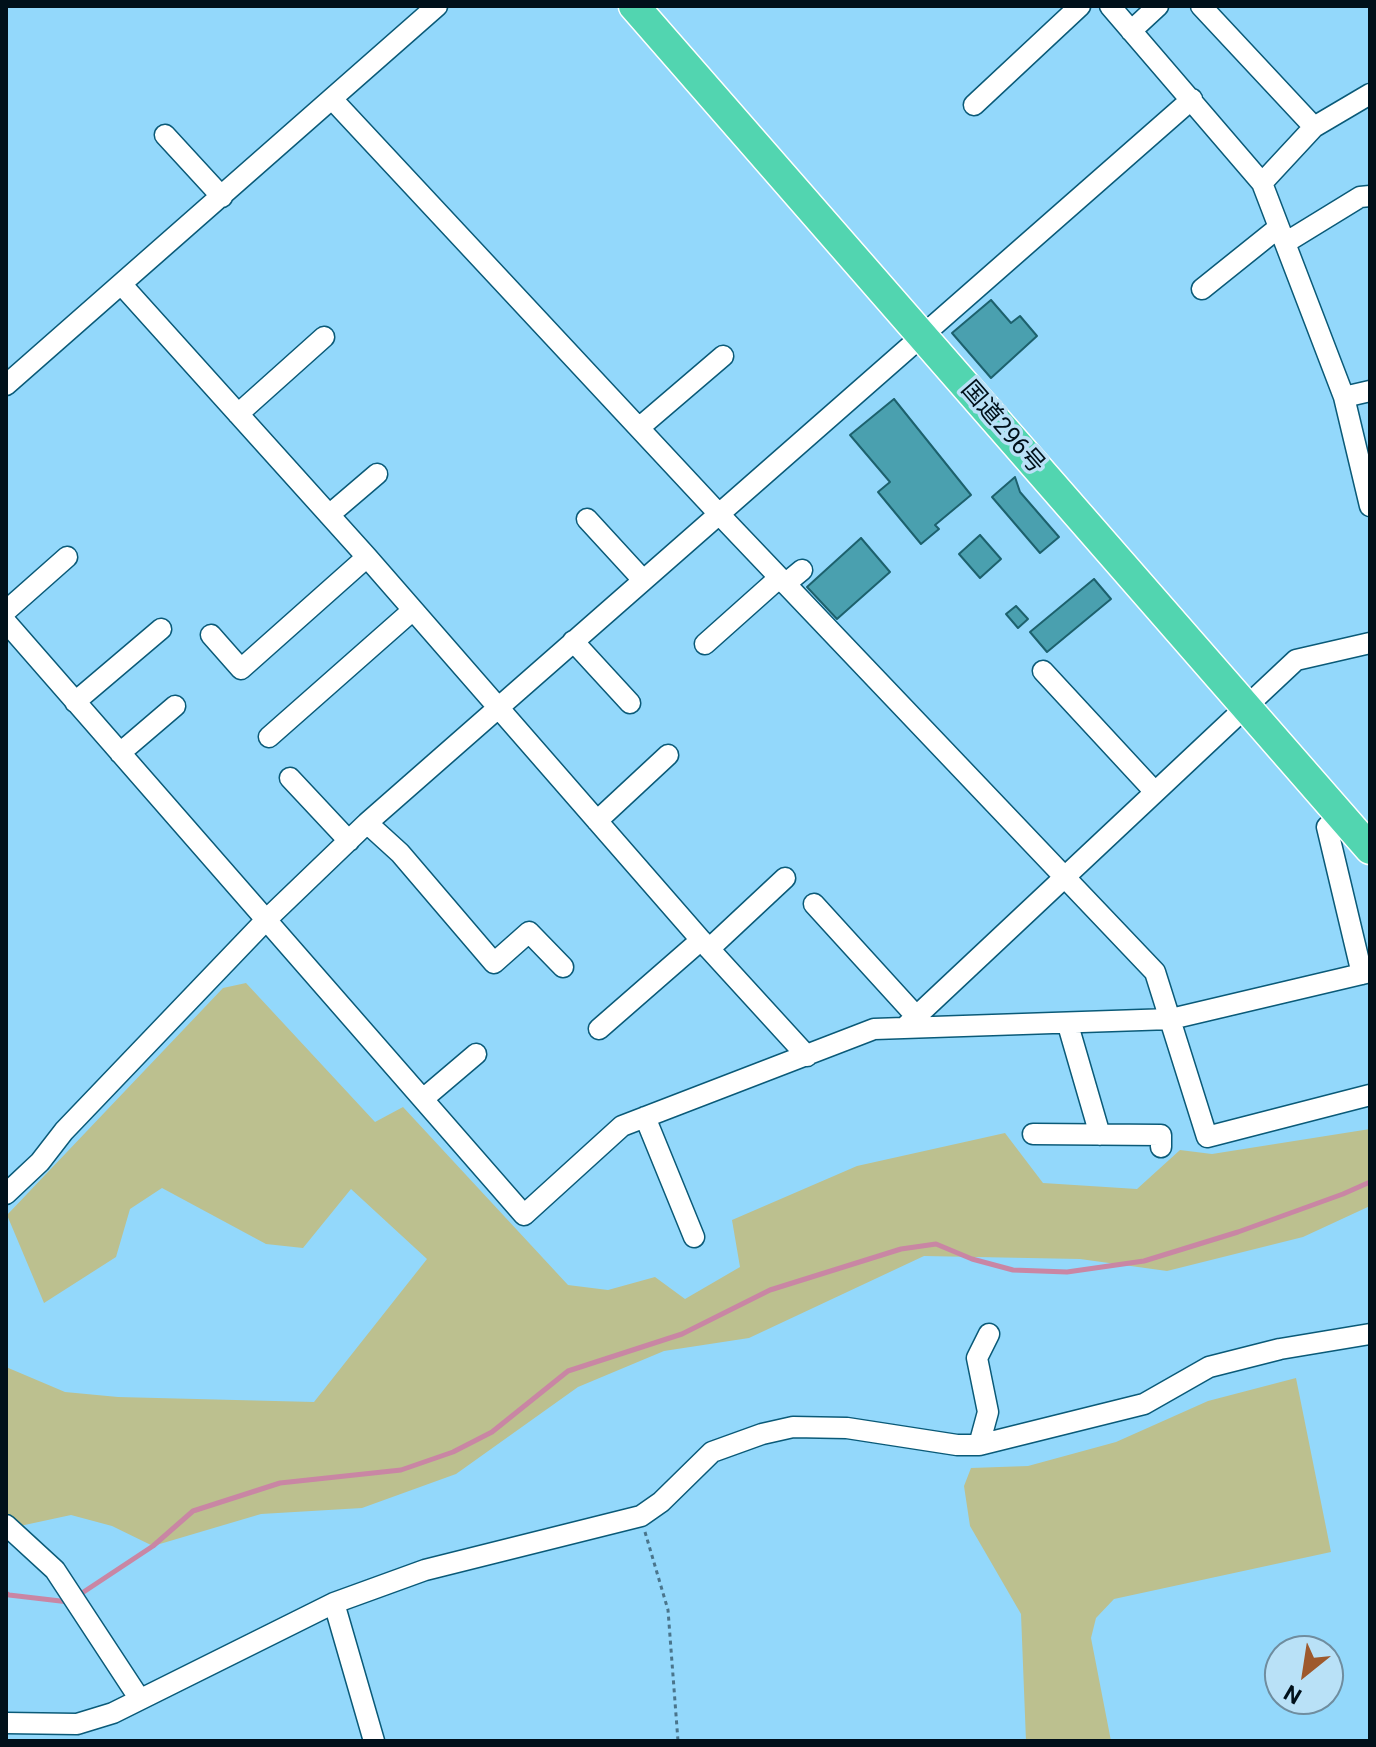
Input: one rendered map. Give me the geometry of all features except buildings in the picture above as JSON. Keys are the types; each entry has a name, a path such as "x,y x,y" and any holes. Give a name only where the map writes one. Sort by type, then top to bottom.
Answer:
{"highway":[{"name":"国道296号","path":"634,6 1370,849"}],"street":[{"path":"8,379 122,285 437,6"},
{"path":"974,105 1080,6"},
{"path":"1110,6 1262,183 1344,397 1367,481 1370,506"},
{"path":"1131,31 1158,6"},
{"path":"1201,6 1314,127"},
{"path":"1262,183 1314,127 1370,94"},
{"path":"6,1194 40,1162 64,1131 266,920 367,823 1192,99"},
{"path":"333,100 782,581 1155,972 1207,1137 1370,1095"},
{"path":"165,135 222,197"},
{"path":"1202,289 1281,236 1360,197 1370,196"},
{"path":"122,285 367,557 705,945 807,1056"},
{"path":"238,414 324,337"},
{"path":"640,427 723,356"},
{"path":"1344,397 1370,391"},
{"path":"329,515 377,474"},
{"path":"587,519 643,580"},
{"path":"6,611 67,557"},
{"path":"211,635 241,669 367,557"},
{"path":"705,644 782,581 802,570"},
{"path":"269,737 413,610"},
{"path":"6,622 524,1215 622,1126 874,1029 910,1021 1068,1025 1171,1019 1366,973 1327,827 1340,814"},
{"path":"75,702 161,629"},
{"path":"573,641 630,703"},
{"path":"910,1021 1296,660 1370,643"},
{"path":"1043,671 1155,792"},
{"path":"120,753 175,706"},
{"path":"597,821 668,755"},
{"path":"290,778 349,841"},
{"path":"367,823 400,853 494,963 529,932 563,967"},
{"path":"599,1029 785,878"},
{"path":"814,904 910,1021"},
{"path":"1068,1025 1100,1135"},
{"path":"423,1099 476,1054"},
{"path":"645,1117 694,1237"},
{"path":"1033,1134 1161,1135 1161,1147"},
{"path":"979,1445 988,1412 977,1358 989,1334"},
{"path":"6,1723 77,1724 113,1713 334,1603 425,1570 641,1516 661,1502 712,1452 762,1434 793,1427 847,1428 957,1445 979,1445 1144,1404 1209,1367 1280,1349 1370,1334"},
{"path":"6,1525 55,1570 139,1698"},
{"path":"334,1603 374,1741"}],"path":[{"path":"641,1516 668,1610 678,1741"}],"green space":[{"path":"246,983 375,1122 403,1107 568,1285 608,1290 655,1277 685,1299 740,1267 732,1220 857,1166 1005,1133 1043,1183 1137,1189 1180,1150 1212,1154 1370,1129 1370,1206 1303,1237 1167,1271 1080,1259 924,1256 749,1338 664,1351 578,1387 456,1474 362,1508 261,1514 153,1546 112,1526 71,1515 6,1529 6,1367 65,1392 118,1397 314,1402 427,1259 351,1189 303,1248 266,1244 162,1188 130,1209 116,1257 44,1303 7,1215 223,988"},
{"path":"1296,1378 1331,1552 1114,1599 1096,1618 1091,1638 1111,1741 1026,1741 1021,1614 970,1526 964,1486 971,1468 1028,1466 1116,1442 1208,1401"}],"waterway":[{"path":"82,1593 153,1546 193,1511 280,1483 401,1470 453,1452 492,1432 568,1371 682,1334 770,1290 901,1249 936,1244 972,1259 1013,1270 1067,1272 1144,1261 1238,1232 1370,1182"},
{"path":"6,1593 69,1602"}]}
